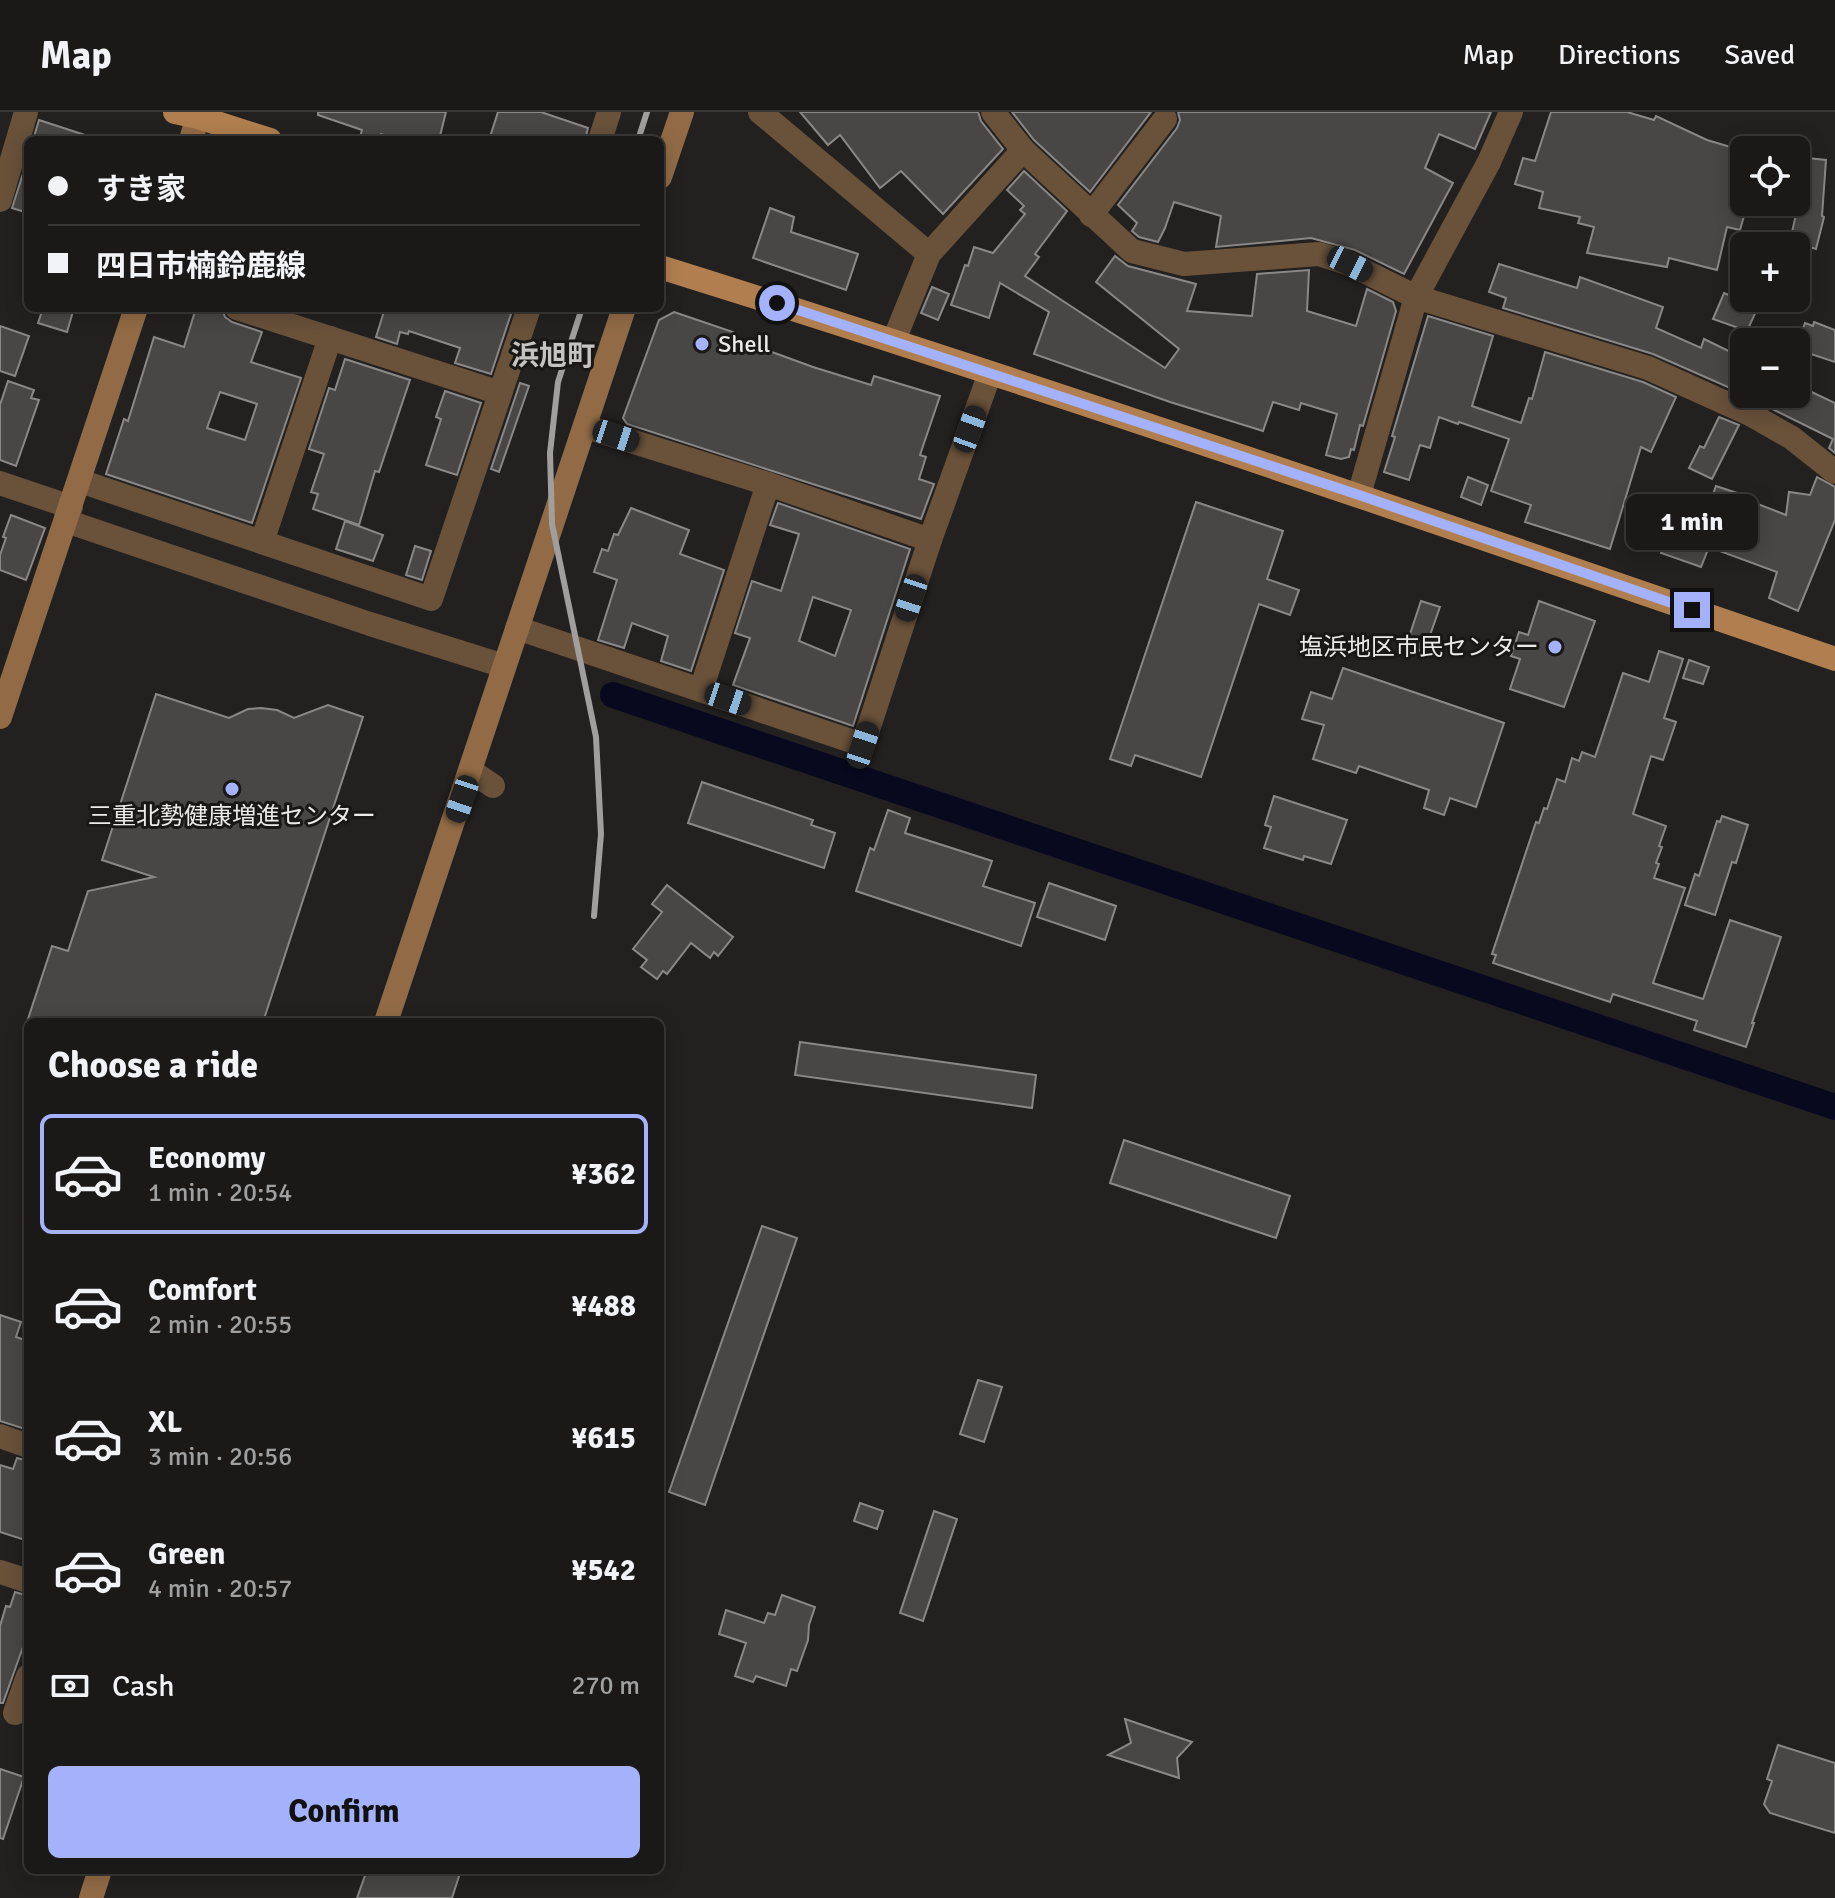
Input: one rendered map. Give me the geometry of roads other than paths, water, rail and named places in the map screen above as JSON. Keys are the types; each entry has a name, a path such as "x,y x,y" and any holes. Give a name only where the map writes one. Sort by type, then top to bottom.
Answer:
{"main road":[{"path":"191,120 254,136"},
{"path":"664,268 894,340 1359,495 1835,659"}],"street":[{"path":"0,200 26,112"},
{"path":"601,136 609,112"},
{"path":"664,165 682,112"},
{"path":"760,112 929,254"},
{"path":"993,112 1023,150 1132,251 1184,264 1319,254 1350,264 1416,297 1648,368 1750,414 1792,438 1835,472"},
{"path":"1359,495 1416,297 1489,162 1511,112"},
{"path":"1091,215 1165,119"},
{"path":"894,340 929,254 1023,150"},
{"path":"0,717 8,669 80,481 135,312"},
{"path":"249,312 500,393"},
{"path":"80,481 431,599 528,312"},
{"path":"387,1018 623,312"},
{"path":"262,542 330,338"},
{"path":"517,628 863,745 930,540 990,373"},
{"path":"586,427 768,484 930,540"},
{"path":"0,483 68,514 355,619 504,666"},
{"path":"701,690 768,484"},
{"path":"471,771 493,786"},
{"path":"0,1436 24,1445"},
{"path":"0,1572 24,1580"},
{"path":"14,1713 24,1687"},
{"path":"91,1898 99,1874"}],"waterway":[{"path":"613,695 1835,1107"}],"railway":[{"path":"639,136 647,112"},
{"path":"581,312 558,382 550,453 552,524 596,737 601,834 594,916"}],"place":[{"name":"Shell","path":"702,344"},
{"name":"塩浜地区市民センター","path":"1555,647"},
{"name":"三重北勢健康増進センター","path":"232,789"}],"district":[{"name":"浜旭町","path":"553,355"}]}
